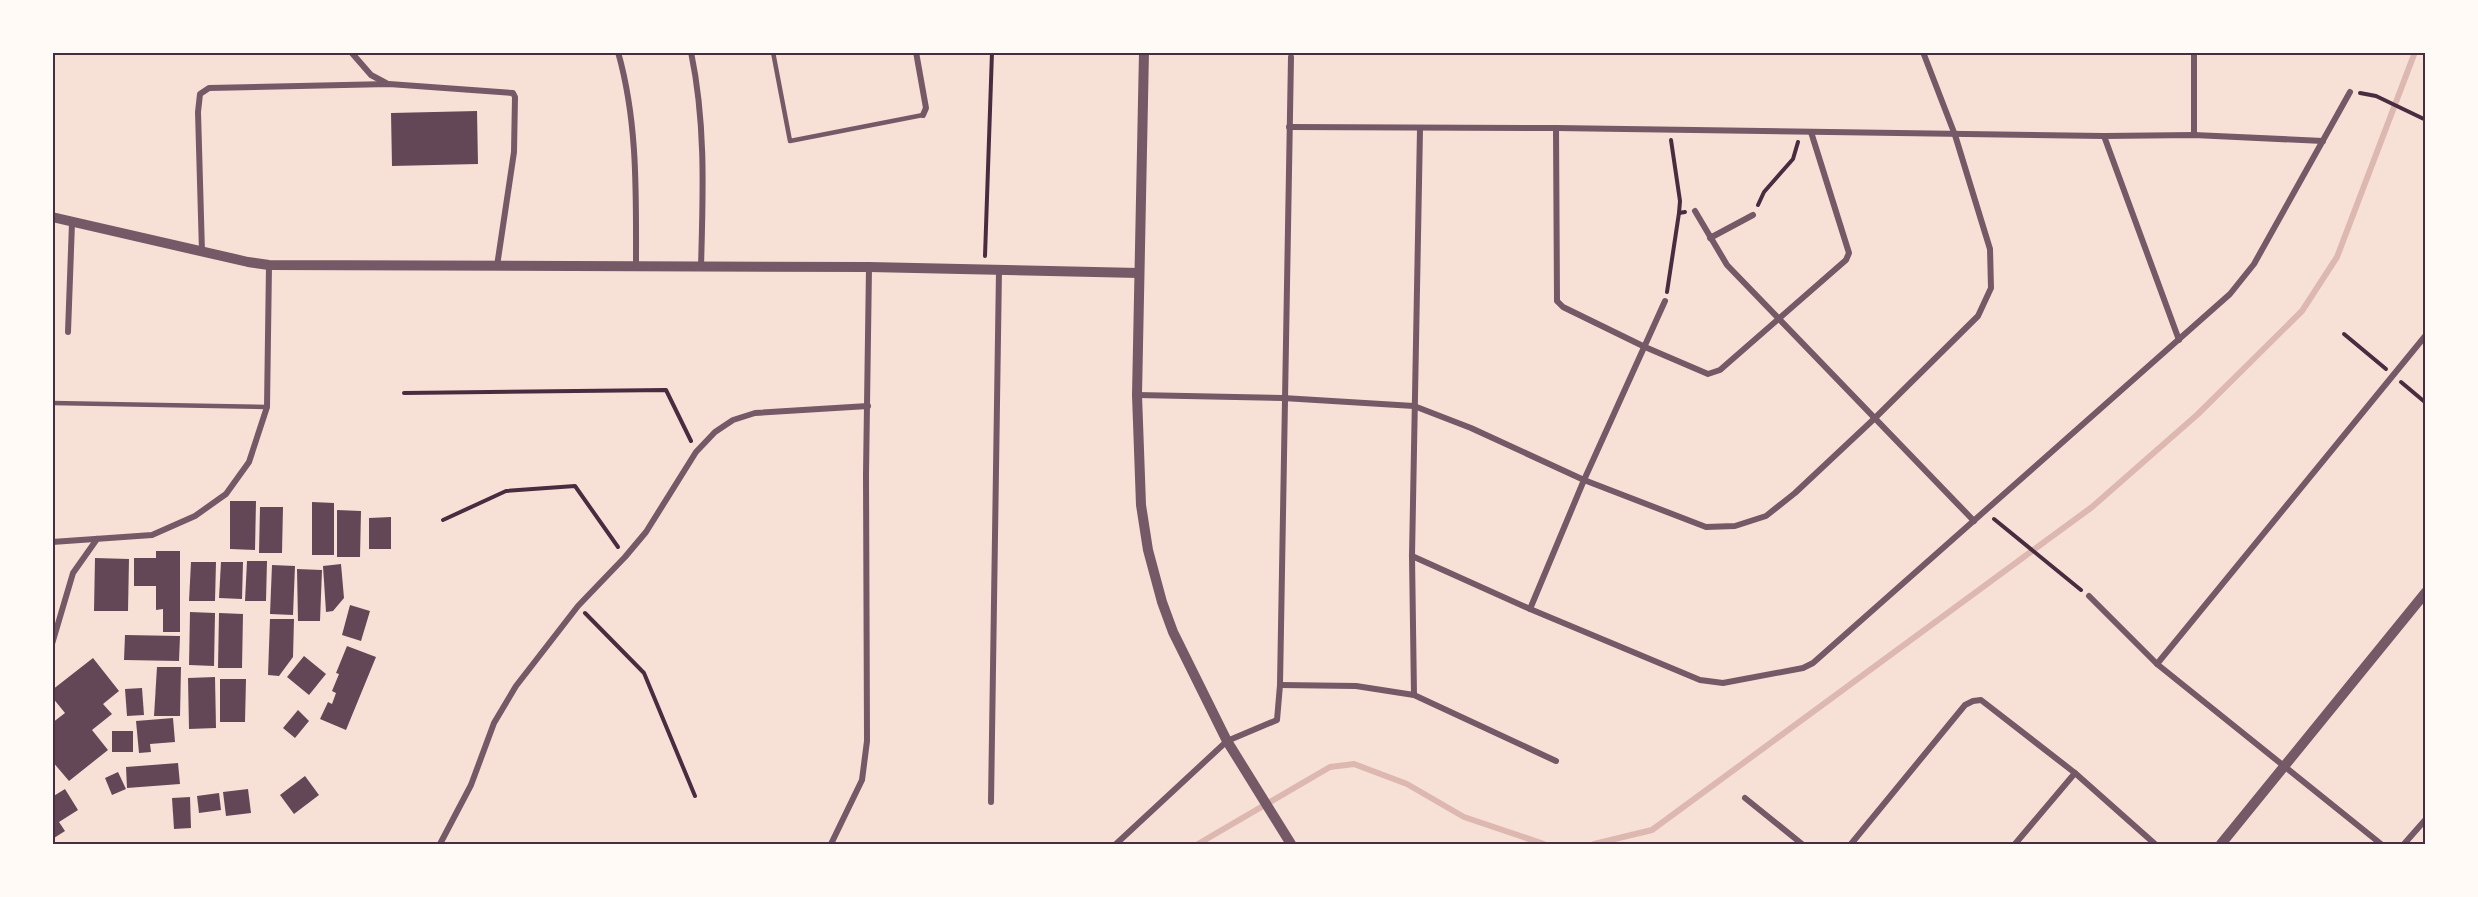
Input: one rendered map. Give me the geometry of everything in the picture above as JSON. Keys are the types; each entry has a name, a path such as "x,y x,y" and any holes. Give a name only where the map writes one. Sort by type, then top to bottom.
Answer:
{"street":[{"path":"351,52 371,75 389,84"},
{"path":"618,52 624,73 633,131 636,171 636,266"},
{"path":"691,52 697,82 704,149 701,267"},
{"path":"916,52 926,108 923,115"},
{"path":"1144,52 1137,395 1141,505 1155,579 1173,632 1227,741 1291,844"},
{"path":"1137,395 1283,398 1414,406 1471,428 1584,480 1706,527 1735,526 1766,516 1796,493 1978,316 1990,288 1990,249 1954,135 1923,52"},
{"path":"2193,52 2194,135"},
{"path":"1116,844 1227,741 1277,720 1280,686 1283,398 1291,57"},
{"path":"202,252 198,112 201,94 209,88 389,84 513,93 514,152 497,266"},
{"path":"1412,556 1530,609 1712,683 1788,672 1813,663 2230,294 2254,264 2350,92"},
{"path":"1289,127 1556,128 1954,135 2194,135 2323,141"},
{"path":"1556,128 1557,301 1563,307 1645,347 1708,374 1715,373 1846,260 1849,253 1811,132"},
{"path":"1414,695 1412,556 1420,129"},
{"path":"2104,136 2179,340"},
{"path":"1695,211 1727,266 1974,521"},
{"path":"1710,238 1753,215"},
{"path":"52,217 269,265 869,267 1139,273"},
{"path":"68,332 72,223"},
{"path":"52,542 152,535 195,516 226,494 249,462 267,407 269,265"},
{"path":"831,844 862,780 867,741 866,474 869,267"},
{"path":"991,802 999,270"},
{"path":"1530,609 1584,480 1665,301"},
{"path":"2157,664 2426,335"},
{"path":"440,844 471,785 504,705 578,606 626,557 646,532 696,452 716,432 734,420 755,413 868,406"},
{"path":"52,644 73,573 96,539"},
{"path":"2221,844 2426,592"},
{"path":"2089,596 2157,664 2381,844"},
{"path":"1280,686 1356,686 1414,695 1556,761"},
{"path":"1851,844 1965,705 1981,700 2075,773 2155,844"},
{"path":"2015,844 2075,773"},
{"path":"1745,798 1802,844"},
{"path":"2404,844 2426,819"}],"lane":[{"path":"773,52 790,141 923,115"},
{"path":"52,403 267,407"}],"path":[{"path":"985,269 992,52"},
{"path":"2376,96 2426,120"},
{"path":"1665,301 1680,201 1669,130"},
{"path":"1753,215 1764,192 1793,159 1801,132"},
{"path":"1679,213 1695,211"},
{"path":"404,393 666,390 696,452"},
{"path":"443,520 506,490 574,486 626,557"},
{"path":"1985,512 2089,596"},
{"path":"578,606 644,673 695,796"}],"building":[{"path":"477,111 478,164 392,166 391,113"},
{"path":"230,501 256,501 255,550 230,549"},
{"path":"312,502 334,503 334,555 312,555"},
{"path":"260,507 283,507 282,553 259,553"},
{"path":"337,510 361,511 360,557 337,557"},
{"path":"391,517 391,549 369,549 369,518"},
{"path":"156,551 180,551 180,632 163,632 163,609 156,610 156,586 134,586 134,558 156,558"},
{"path":"95,558 129,559 128,611 94,611"},
{"path":"247,561 267,561 266,601 245,601"},
{"path":"191,562 216,562 215,601 189,601"},
{"path":"221,562 243,562 242,599 219,598"},
{"path":"341,564 344,598 333,611 326,612 323,566"},
{"path":"272,565 295,566 293,615 270,614"},
{"path":"297,569 322,570 320,621 298,621"},
{"path":"350,605 370,611 361,641 342,635"},
{"path":"190,612 215,613 214,666 189,665"},
{"path":"219,613 243,614 242,668 218,668"},
{"path":"270,619 294,619 293,657 279,676 268,675"},
{"path":"125,635 180,636 179,661 124,660"},
{"path":"347,646 376,657 346,730 320,719 328,702 332,704 336,693 332,691 339,674 336,673"},
{"path":"304,656 326,674 309,695 287,677"},
{"path":"93,658 119,691 103,704 112,714 92,730 108,750 69,781 52,761 52,723 65,713 52,697 52,690"},
{"path":"157,667 181,667 180,716 154,716"},
{"path":"215,677 216,728 189,729 188,678"},
{"path":"220,679 246,679 245,722 220,722"},
{"path":"142,688 144,715 127,716 125,689"},
{"path":"298,710 309,721 295,738 283,728"},
{"path":"173,718 175,742 150,744 151,752 139,753 136,721"},
{"path":"112,731 133,731 133,752 112,752"},
{"path":"178,763 180,784 127,788 126,767"},
{"path":"118,772 126,789 112,795 105,778"},
{"path":"305,776 319,795 294,814 280,795"},
{"path":"65,789 78,810 59,822 65,831 54,838 52,797"},
{"path":"248,789 251,813 226,816 223,792"},
{"path":"219,793 221,810 199,813 197,796"},
{"path":"190,797 191,828 174,829 172,798"}],"waterway":[{"path":"1594,844 1652,830 2092,507 2198,414 2302,311 2337,257 2415,52"},
{"path":"1198,844 1330,767 1354,764 1407,784 1464,817 1544,844"}]}
